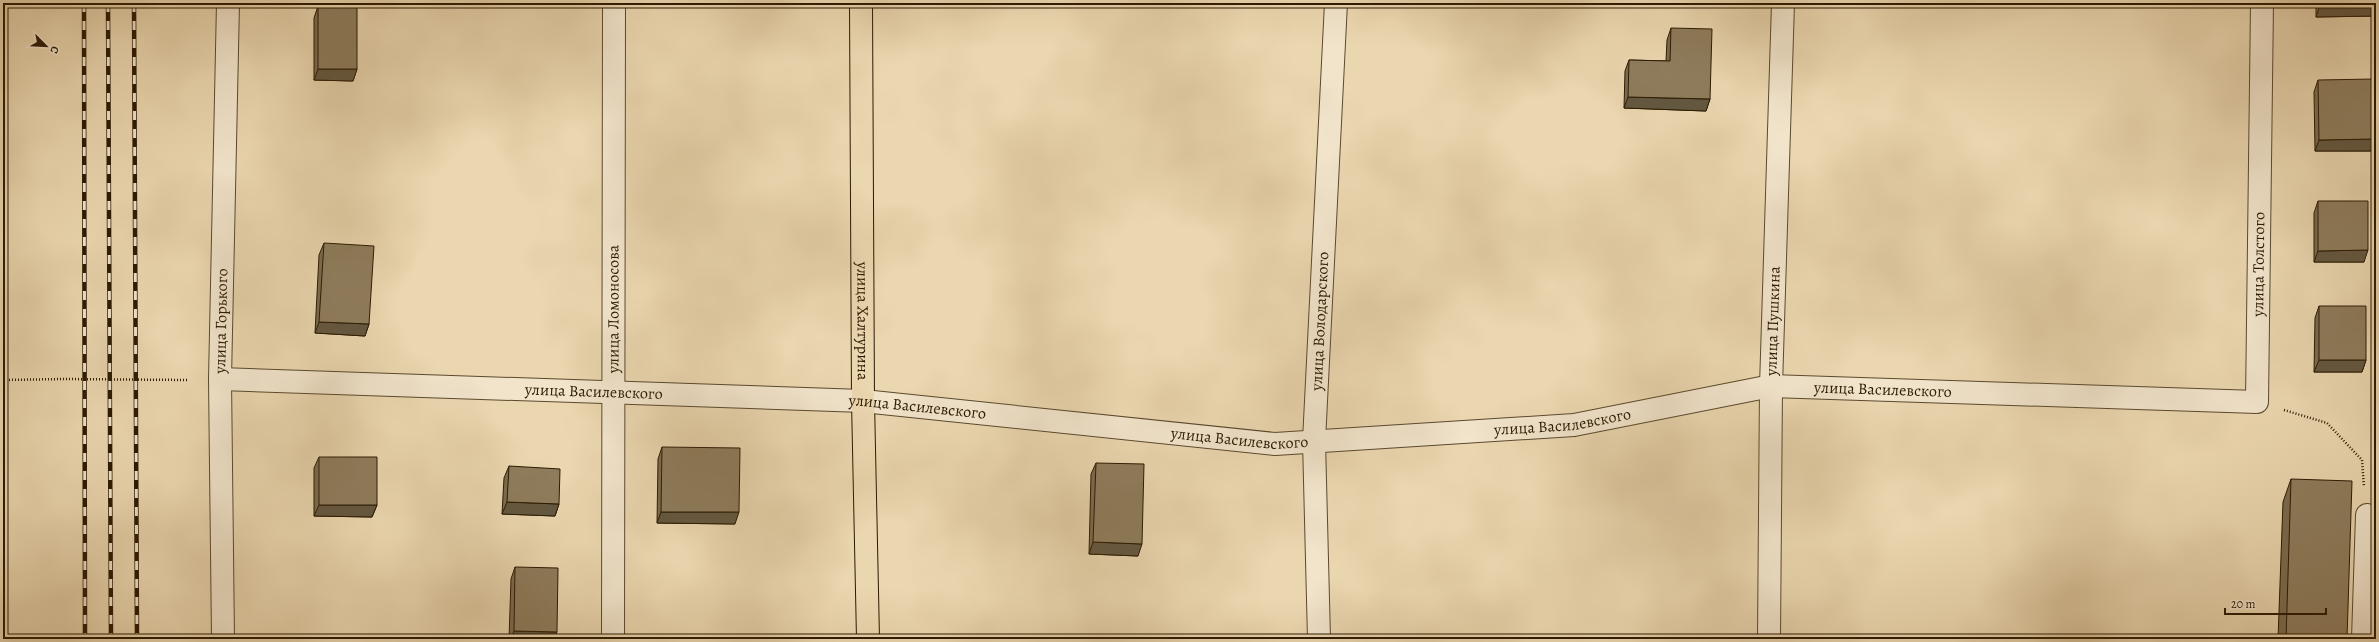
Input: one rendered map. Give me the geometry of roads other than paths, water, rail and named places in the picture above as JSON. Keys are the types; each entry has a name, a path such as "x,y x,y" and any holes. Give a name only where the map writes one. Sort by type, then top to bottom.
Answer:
{"main road":[{"name":"улица Халтурина","path":"861,3 863,401 868,639"}],"street":[{"name":"улица Горького","path":"222,639 220,379 228,3"},
{"name":"улица Ломоносова","path":"613,639 614,3"},
{"name":"улица Володарского","path":"1319,639 1314,441 1336,3"},
{"name":"улица Пушкина","path":"1769,639 1771,386 1783,3"},
{"name":"улица Толстого","path":"2257,402 2262,3"},
{"name":"улица Василевского","path":"220,379 863,401 1275,444 1574,425 1771,386 2257,402"},
{"path":"2363,639 2367,515"}],"railway":[{"path":"84,3 85,639"},
{"path":"108,3 111,639"},
{"path":"134,3 137,639"}]}
